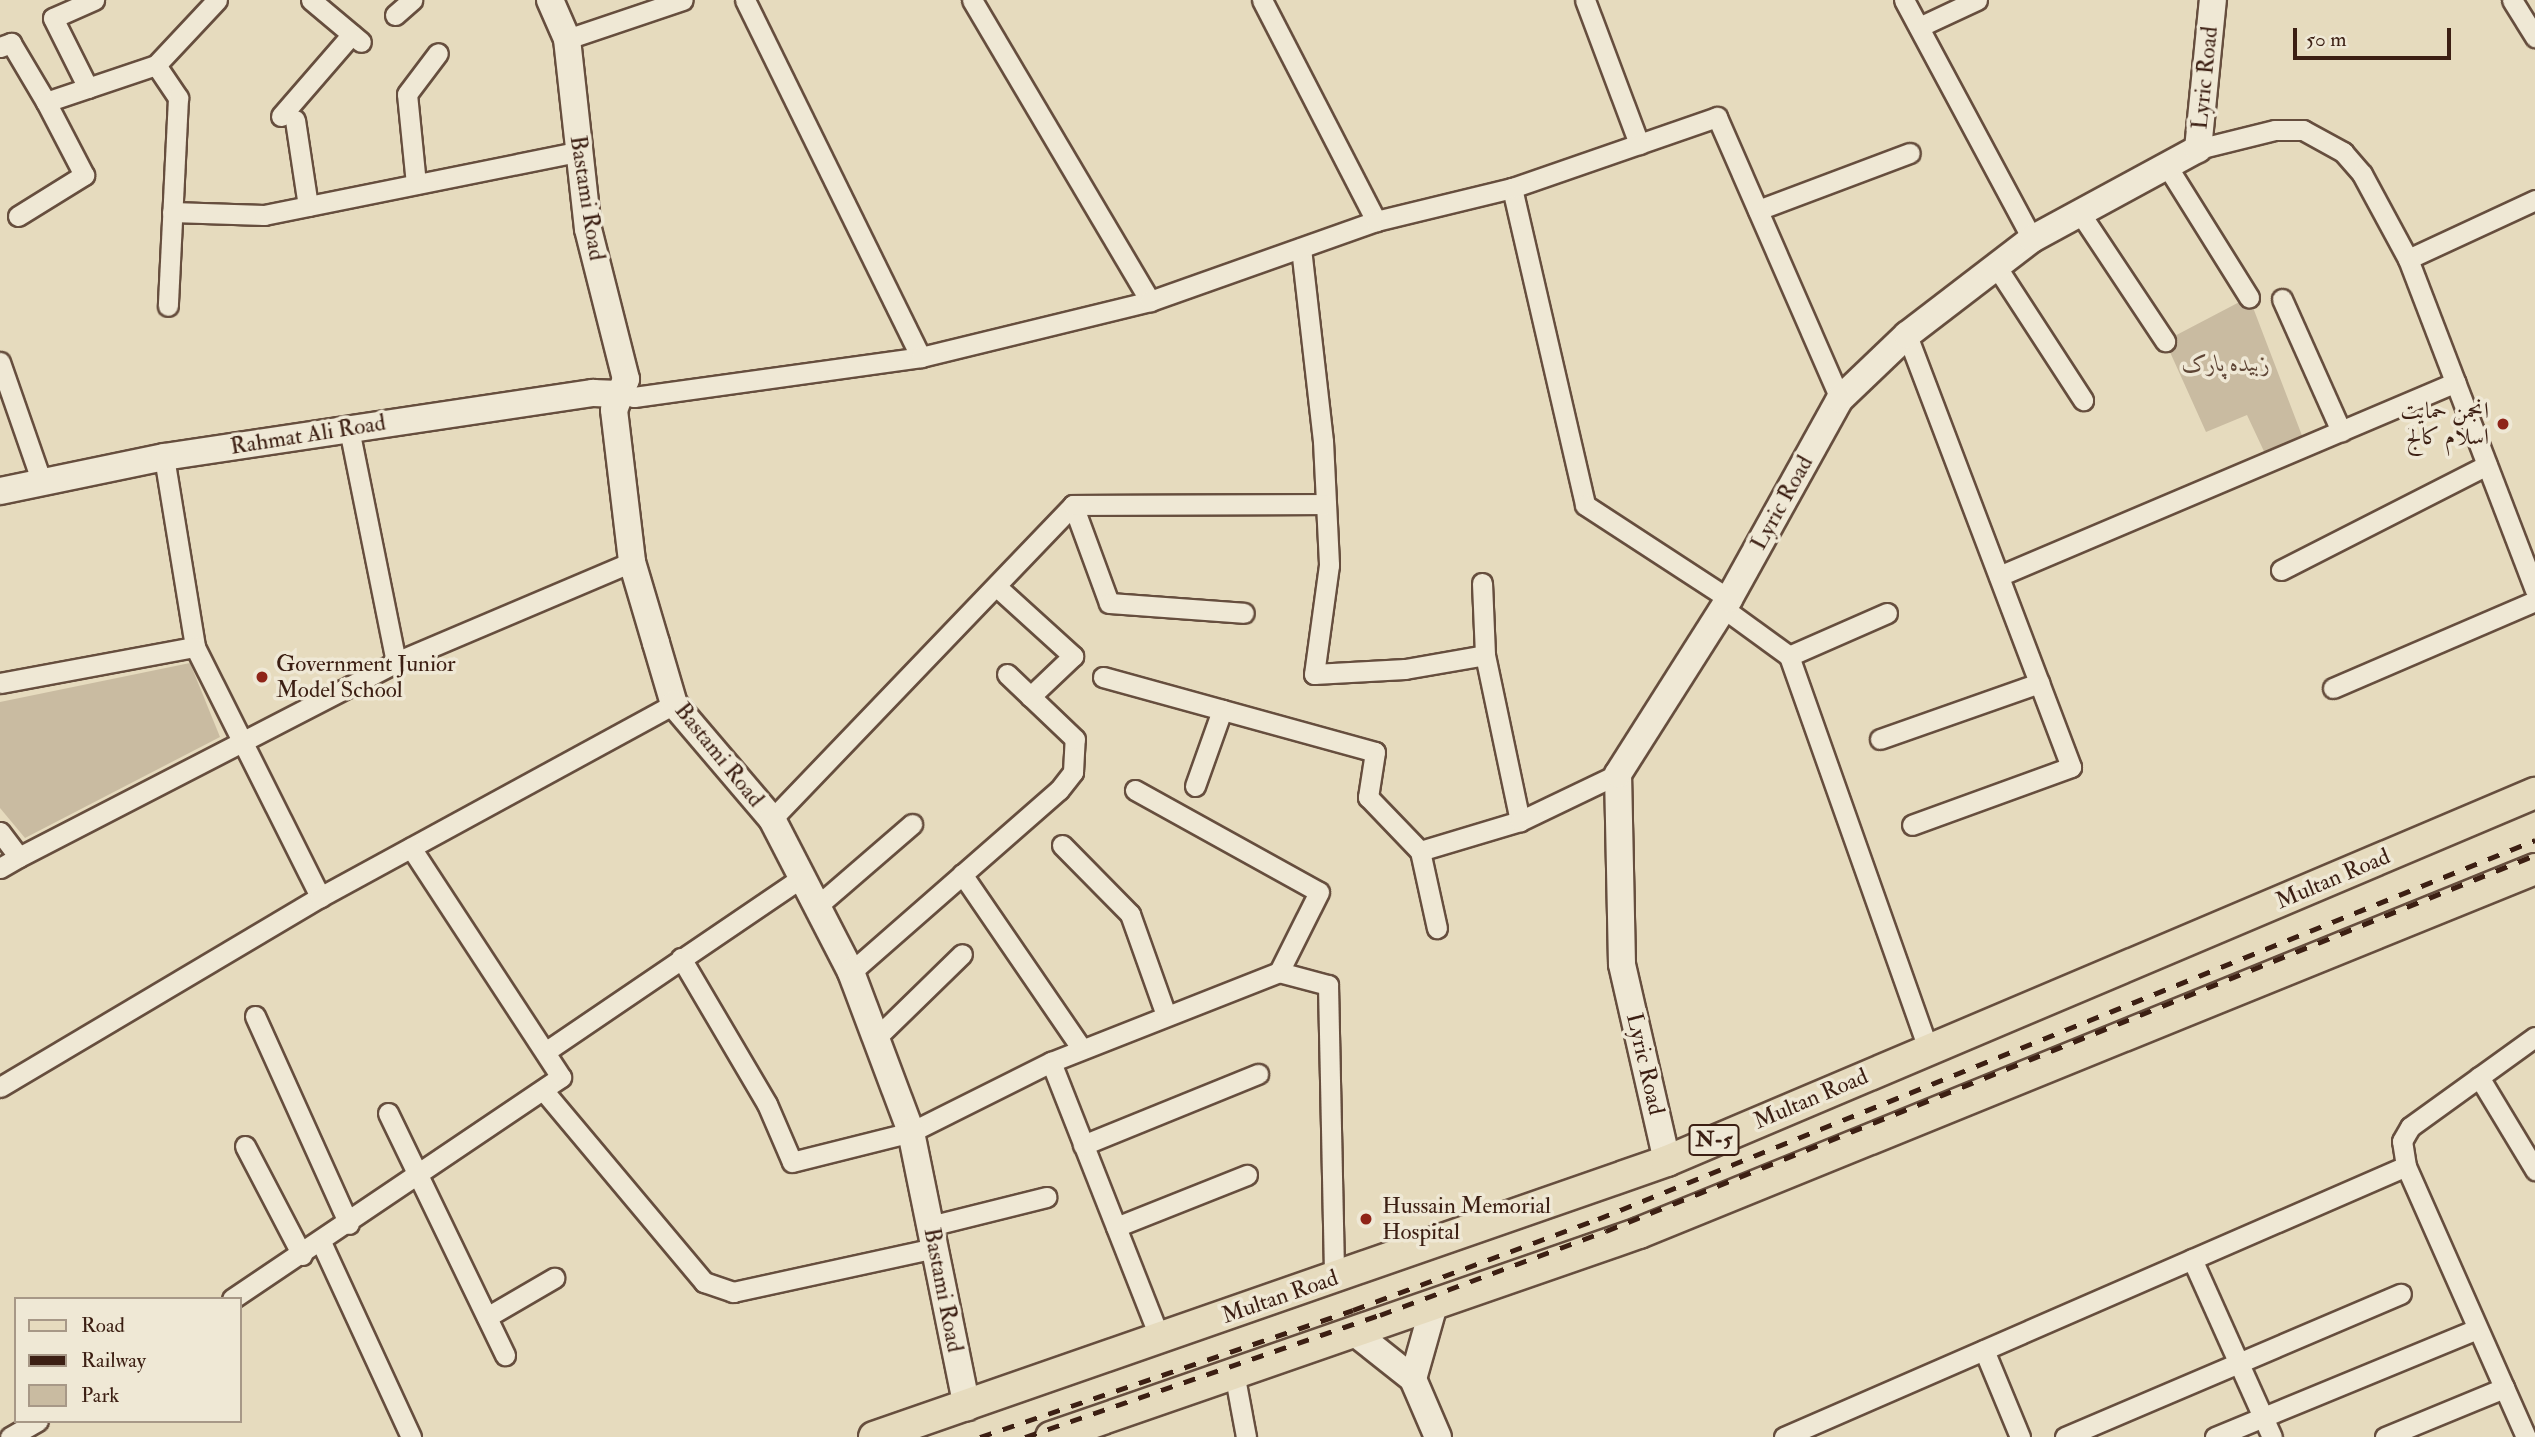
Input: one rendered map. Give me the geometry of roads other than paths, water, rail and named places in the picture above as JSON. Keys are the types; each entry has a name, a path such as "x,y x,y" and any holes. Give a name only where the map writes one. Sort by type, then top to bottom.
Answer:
{"main road":[{"name":"Multan Road","path":"874,1437 967,1407 1667,1161 1928,1048 2535,793"},
{"name":"N-5","path":"1051,1437 1639,1233 2535,869"}],"street":[{"path":"88,88 53,18 94,0"},
{"path":"46,102 156,65 217,0"},
{"path":"308,206 288,118 357,39 311,0"},
{"path":"394,15 412,0"},
{"name":"Bastami Road","path":"550,0 567,39 588,229 626,379 614,410 632,562 674,704 772,819 851,972 911,1132 967,1407"},
{"path":"567,39 683,0"},
{"path":"745,0 921,357"},
{"path":"972,0 1150,301"},
{"path":"1262,0 1376,221"},
{"path":"1585,0 1639,144"},
{"path":"1904,0 2032,239"},
{"path":"1919,27 1977,0"},
{"name":"Lyric Road","path":"1667,1161 1622,964 1618,774 1726,604 1840,399 1907,335 2032,239 2198,149 2213,0"},
{"path":"2512,0 2535,37"},
{"path":"0,47 11,43 84,175 18,216"},
{"path":"416,184 407,94 438,53"},
{"path":"156,65 178,98 168,306"},
{"path":"619,394 634,397 921,357 1150,301 1376,221 1512,188 1717,117 1840,399"},
{"path":"2198,149 2275,130 2303,130 2323,138 2343,152 2362,174 2408,259 2535,589"},
{"path":"173,212 264,215 580,151"},
{"path":"1758,210 1910,153"},
{"path":"2166,166 2249,297"},
{"path":"1512,188 1585,505 1726,604 1789,656 1928,1048"},
{"path":"2408,259 2535,200"},
{"path":"2080,213 2165,341"},
{"path":"1301,248 1326,504 1329,565 1314,674 1405,669 1485,655"},
{"path":"1996,267 2083,400"},
{"path":"2282,299 2341,431"},
{"path":"1907,335 2071,767 1912,825"},
{"path":"0,362 41,480"},
{"path":"1998,576 2456,382"},
{"name":"Rahmat Ali Road","path":"0,492 41,480 164,457 593,393 619,394"},
{"path":"349,429 396,662"},
{"path":"164,457 195,647 320,897"},
{"path":"2281,570 2487,466"},
{"path":"772,819 1073,505 1326,504"},
{"path":"1073,505 1109,603 1244,613"},
{"path":"0,868 241,740 396,662 632,562"},
{"path":"1482,583 1485,655 1520,821"},
{"path":"997,587 1073,656 1030,697"},
{"path":"2333,688 2535,601"},
{"path":"1789,656 1887,613"},
{"path":"0,683 195,647"},
{"path":"851,972 1073,772 1075,739 1007,674"},
{"path":"1103,677 1375,752 1368,797 1420,851 1437,928"},
{"path":"1880,739 2039,683"},
{"path":"0,1087 320,897 674,704"},
{"path":"1195,786 1222,710"},
{"path":"1420,851 1520,821 1618,774"},
{"path":"1135,790 1319,892 1279,972"},
{"path":"816,907 912,824"},
{"path":"0,832 19,858"},
{"path":"1062,845 1130,914 1166,1015"},
{"path":"235,1297 349,1224 561,1077 411,848"},
{"path":"962,874 1082,1049"},
{"path":"545,1052 801,878"},
{"path":"876,1038 962,954"},
{"path":"681,958 767,1104 792,1162 911,1132 1051,1062 1279,972 1328,985 1334,1278"},
{"path":"255,1017 349,1224"},
{"path":"2526,1437 2406,1166 2402,1141 2410,1127 2535,1037"},
{"path":"1051,1062 1160,1339"},
{"path":"1083,1145 1258,1074"},
{"path":"2479,1077 2535,1170"},
{"path":"543,1090 704,1282 733,1292 933,1237 1046,1197"},
{"path":"388,1113 420,1174 505,1355"},
{"path":"245,1146 302,1255"},
{"path":"1784,1437 2406,1166"},
{"path":"1116,1227 1247,1175"},
{"path":"321,1242 411,1437"},
{"path":"2192,1259 2272,1437"},
{"path":"487,1317 554,1278"},
{"path":"2065,1437 2402,1294"},
{"path":"1413,1379 1434,1304"},
{"path":"2215,1437 2477,1329"},
{"path":"1354,1332 1413,1379 1438,1437"},
{"path":"1984,1350 2020,1437"},
{"path":"1234,1372 1246,1437"},
{"path":"2385,1437 2504,1388"},
{"path":"10,1437 34,1423"}],"railway":[{"path":"980,1437 1353,1310 1598,1219 2535,840"},
{"path":"1025,1437 1380,1315 1606,1231 2535,855"}],"place":[{"name":"انجمن حمایتِ اسلام کالج","path":"2503,424"},
{"name":"Government Junior Model School","path":"262,677"},
{"name":"Hussain Memorial Hospital","path":"1366,1219"}],"park label":[{"name":"زبیدہ پارک","path":"2226,364"}]}
